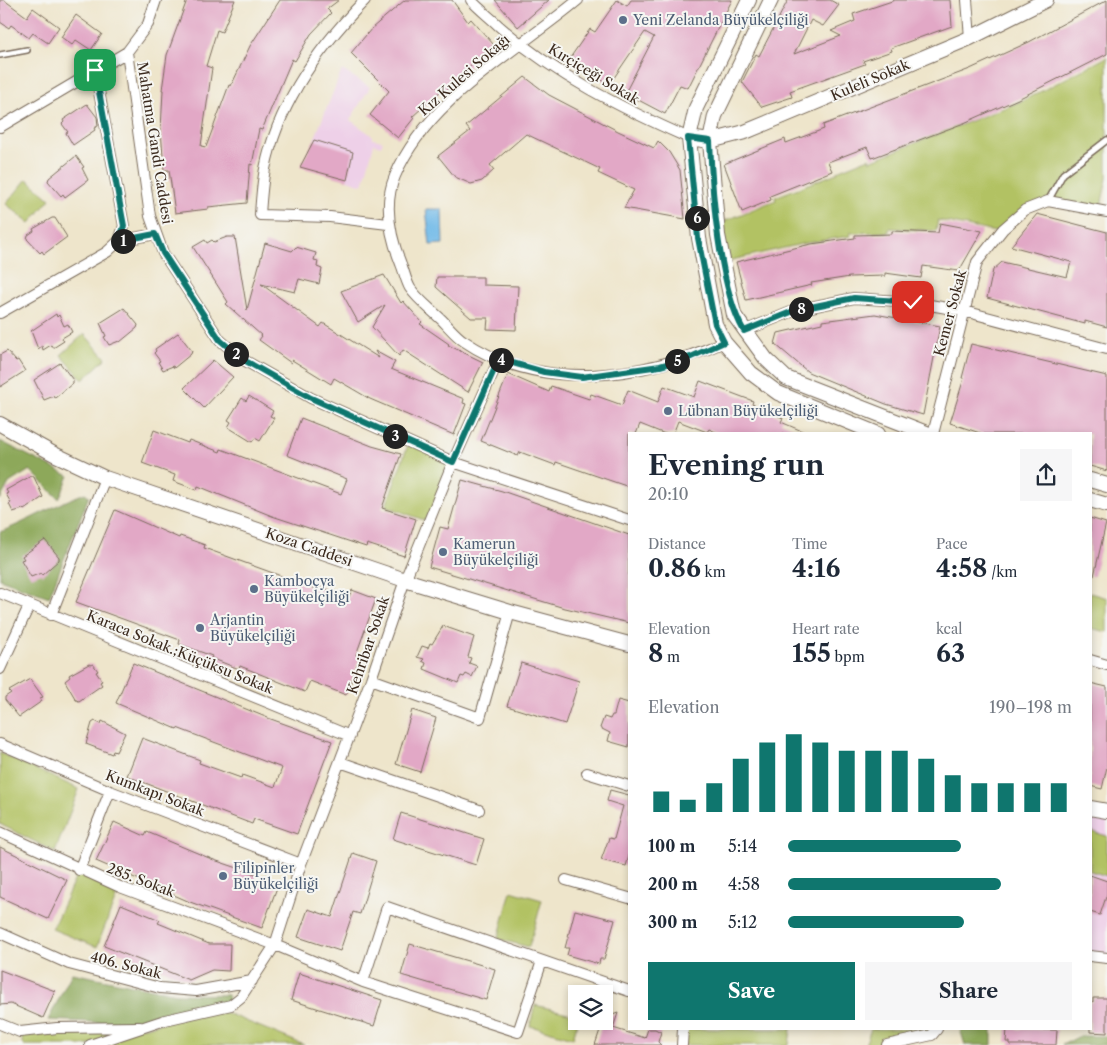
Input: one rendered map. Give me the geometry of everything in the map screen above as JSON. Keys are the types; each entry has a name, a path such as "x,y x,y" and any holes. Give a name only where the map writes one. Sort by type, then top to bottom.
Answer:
{"main road":[{"path":"749,0 696,108 688,138 698,238 715,324 724,342 750,373 778,393 803,405 873,432"},
{"path":"771,0 715,116 710,141 718,235 734,314 744,331 766,359 786,378 924,432"},
{"name":"Kuleli Sokak","path":"688,138 710,141 745,132 970,38 1046,0"},
{"name":"Koza Caddesi","path":"0,424 54,454 105,478 405,580 510,612 628,644"},
{"path":"1092,481 1107,485"},
{"path":"1092,501 1107,505"},
{"path":"1092,808 1107,812"}],"street":[{"path":"0,127 127,52 148,24 156,0"},
{"path":"366,0 340,27 296,87 279,124 265,169 260,215 330,217 388,224"},
{"name":"Kırçiçeği Sokak","path":"471,0 520,44 576,82 636,115 688,138"},
{"name":"Kız Kulesi Sokağı","path":"578,0 455,97 424,127 406,153 394,178 388,224 411,289 463,341 499,359 544,372 582,377 660,366 691,357 724,342"},
{"path":"967,0 970,38"},
{"name":"Mahatma Gandi Caddesi","path":"127,52 150,216 155,234 163,253 220,340 242,359 311,398 453,462 628,520"},
{"path":"0,313 107,252 119,241 124,226 95,70"},
{"path":"1048,201 1107,212"},
{"name":"Kemer Sokak","path":"934,432 977,262 1003,229 1025,210 1048,201"},
{"path":"119,241 155,234"},
{"path":"744,331 796,310 854,298 913,302 964,311 1107,349"},
{"name":"Kehribar Sokak","path":"146,1027 190,1014 231,1005 241,997 274,945 301,864 371,679 405,580 453,462 499,359"},
{"path":"51,615 105,478"},
{"name":"Karaca Sokak.;Küçüksu Sokak","path":"0,593 350,736"},
{"path":"0,669 29,606"},
{"path":"371,679 480,718 510,612"},
{"path":"1092,661 1107,665"},
{"name":"Kumkapı Sokak","path":"0,744 110,792 301,864"},
{"path":"340,762 478,810"},
{"path":"587,773 628,786"},
{"path":"79,870 110,792"},
{"name":"285. Sokak","path":"0,832 79,870 274,945 363,982 518,1032 542,961"},
{"path":"566,880 628,898"},
{"path":"363,982 387,907 628,991"},
{"name":"406. Sokak","path":"0,933 69,964 160,988 196,992 252,981"},
{"path":"1092,956 1107,958"},
{"path":"0,1024 20,1032 57,1028 146,1027"},
{"path":"90,1045 146,1027"},
{"path":"682,1045 683,1030"},
{"path":"888,1045 932,1035 937,1030"}],"lane":[{"path":"0,55 27,50"},
{"path":"1048,201 1063,174 1107,140"}],"shaded area":[{"path":"342,70 370,87 350,120 373,136 373,139 383,141 381,146 374,144 363,185 347,180 353,152 314,140"},
{"path":"1092,808 1107,811 1107,958 1092,956"}],"green space":[{"path":"1107,57 1107,178 1100,211 1048,201 1025,210 1000,233 938,220 936,231 889,228 889,232 850,233 850,236 806,243 723,262 717,224 776,200 775,197 837,173 837,171 869,158 870,161 1024,100"},
{"path":"27,179 50,199 30,223 6,204"},
{"path":"84,334 106,358 83,380 61,355"},
{"path":"0,441 69,476 59,499 30,470 9,483 0,500"},
{"path":"409,442 453,462 429,522 386,506"},
{"path":"85,493 89,496 49,597 0,579 0,532"},
{"path":"1092,594 1107,598 1107,632 1092,628"},
{"path":"0,753 79,789 55,852 0,824"},
{"path":"1092,832 1107,836 1107,876 1092,872"},
{"path":"79,870 120,887 97,947 52,929"},
{"path":"511,891 542,900 529,947 498,939"},
{"path":"72,973 177,994 228,995 229,1002 138,1021 112,1023 48,1020"},
{"path":"535,1005 568,1013 568,1030 575,1030 573,1038 530,1026"},
{"path":"217,1009 304,1045 24,1045 20,1033 146,1027"},
{"path":"683,1030 791,1030 789,1045 682,1045"},
{"path":"871,1030 934,1030 887,1045 865,1045"},
{"path":"960,1030 992,1030 992,1045 965,1045"},
{"path":"1080,1036 1107,1036 1107,1045 1062,1045"}],"water":[{"path":"426,209 442,209 443,244 430,245"}],"building":[{"path":"0,0 4,0 27,17 33,8 59,27 48,43 33,33 29,38 11,25 9,28 0,22"},
{"path":"187,0 235,0 222,32 217,30 206,66 212,68 201,146 206,147 229,85 231,86 250,46 280,0 339,0 327,9 331,13 311,34 295,61 292,59 262,130 259,129 252,165 250,164 247,203 175,213 169,170 164,170 161,130 162,90 167,55"},
{"path":"405,0 452,0 468,22 471,19 494,45 465,70 467,73 445,91 443,89 412,117 414,118 398,138 370,115 389,91 351,53 372,28"},
{"path":"495,0 549,0 518,27"},
{"path":"617,0 627,6 631,0 732,0 688,88 680,85 665,114 625,93 654,37 645,32 609,85 570,58 590,29 595,32"},
{"path":"788,0 830,0 839,5 823,26 811,20 794,54 841,36 831,31 855,21 853,14 895,0 950,0 952,26 891,48 892,51 863,61 865,64 790,91 792,97 762,107 742,82 756,54 759,56"},
{"path":"1107,0 1107,54 1018,99 964,123 872,158 867,147 828,162 832,171 770,196 771,200 742,212 724,164 785,139 786,143 824,129 823,125 970,69 1029,42"},
{"path":"76,15 102,34 91,50 76,40 72,45 61,37"},
{"path":"525,77 549,95 618,131 654,148 658,141 669,152 680,170 685,219 624,208 634,190 598,173 600,169 526,134 490,165 494,170 482,181 471,184 455,177 438,156 470,131 466,126"},
{"path":"87,104 97,117 98,126 73,145 66,133 68,132 62,124 63,120"},
{"path":"314,140 353,152 347,180 300,167"},
{"path":"76,156 84,167 82,168 88,180 65,197 63,194 61,196 48,181 49,178"},
{"path":"1037,214 1107,232 1107,327 1085,321 1085,324 987,298 993,270 1002,262 1067,277 1071,262 1011,246"},
{"path":"55,218 67,237 44,254 42,251 40,253 27,239 28,235 34,231 33,229"},
{"path":"940,223 982,231 959,271 923,266 921,278 885,273 885,276 850,277 811,283 812,285 746,300 736,262 811,244 855,238 855,235 892,234 892,231 938,233"},
{"path":"227,237 235,237 247,310 265,243 292,251 296,247 316,253 314,260 318,261 317,267 322,269 319,284 299,279 295,292 261,284 320,327 323,323 379,358 375,351 395,362 391,369 464,399 463,403 466,404 454,435 370,399 334,378 331,384 292,360 291,363 259,340 262,336 226,304 228,302 193,247 205,240 207,243"},
{"path":"384,275 401,303 403,301 422,322 420,324 448,345 483,362 468,392 403,350 399,356 372,327 385,305 358,322 341,291"},
{"path":"437,277 483,277 483,285 518,286 516,330 487,329 488,318 471,318 436,287"},
{"path":"124,308 138,325 137,328 120,342 109,345 104,337 106,336 100,323"},
{"path":"56,314 57,317 59,315 64,326 68,324 72,332 62,338 64,341 53,348 51,345 43,350 42,346 38,349 31,331"},
{"path":"875,314 940,326 923,415 886,404 808,372 775,344 778,333 822,323 822,321"},
{"path":"178,333 192,351 191,354 174,368 173,366 163,370 158,362 160,361 154,353 155,349"},
{"path":"971,344 1107,376 1107,471 1092,467 1092,432 977,432 950,423 964,378 962,378"},
{"path":"7,351 16,361 18,360 25,371 0,387 0,355"},
{"path":"213,360 233,377 204,408 184,388"},
{"path":"60,363 73,380 73,383 55,398 54,396 44,400 34,380"},
{"path":"508,374 549,392 551,386 589,399 591,394 622,405 628,390 658,402 664,386 694,397 700,381 753,401 752,404 783,418 781,422 804,432 716,432 709,429 707,432 678,421 674,432 660,432 640,424 637,432 628,432 628,487 556,462 555,465 520,452 518,456 481,441"},
{"path":"249,396 273,411 270,416 274,418 260,441 255,438 252,442 228,427 231,422 228,420 242,398 246,401"},
{"path":"301,418 372,446 401,454 382,508 416,519 404,556 367,544 366,547 272,516 198,486 197,490 173,481 175,475 142,463 154,430 188,443 189,440 220,452 221,449 341,494 347,479 287,455"},
{"path":"31,476 34,477 43,497 24,510 13,512 6,490"},
{"path":"462,480 502,491 628,535 628,623 561,607 429,567 440,527 448,529"},
{"path":"115,510 179,538 180,536 205,545 204,548 317,589 318,586 349,597 352,590 376,599 356,655 360,657 346,695 310,681 305,692 240,666 239,669 211,658 212,656 179,644 180,640 76,602"},
{"path":"1092,519 1106,523 1094,576 1092,576"},
{"path":"45,540 59,557 59,560 42,575 41,573 31,577 21,560 24,559 22,556"},
{"path":"443,626 474,637 468,657 471,658 469,663 477,666 472,677 466,674 464,677 461,676 458,683 424,669 426,663 422,661 424,659 417,657 422,646 428,648"},
{"path":"133,663 268,718 332,741 297,834 254,819 252,824 127,776 142,738 200,760 199,763 241,778 242,775 275,787 282,768 177,729 116,703"},
{"path":"521,663 579,681 565,724 507,706"},
{"path":"89,664 93,664 98,671 96,672 102,681 100,682 102,685 79,701 76,700 65,681 70,677 69,675"},
{"path":"30,679 43,697 40,698 42,701 19,717 5,700 5,697 11,693 9,691"},
{"path":"1092,683 1107,687 1107,767 1102,789 1092,786"},
{"path":"618,700 628,703 628,747 608,741 610,733 600,728 604,717 610,719 614,715"},
{"path":"412,710 436,718 420,772 396,764"},
{"path":"95,721 101,724 102,721 125,733 116,752 113,751 112,754 86,744 92,723"},
{"path":"610,790 628,795 628,859 626,866 601,860 609,838 614,839 623,806 607,801"},
{"path":"401,813 484,839 476,865 393,839"},
{"path":"114,822 145,836 147,832 214,860 279,882 262,928 190,902 96,861"},
{"path":"0,847 67,880 48,919 0,897"},
{"path":"353,853 376,861 360,914 353,912 340,951 298,937 308,909 332,917"},
{"path":"1092,876 1107,881 1107,894 1100,915 1092,913"},
{"path":"121,904 160,920 158,923 209,944 230,944 229,971 212,970 189,980 104,946"},
{"path":"575,910 615,920 604,959 600,959 599,964 567,955 569,948 565,948"},
{"path":"410,944 495,969 486,1000 401,975"},
{"path":"0,970 55,991 43,1018 11,1004 0,1005"},
{"path":"299,973 382,1000 374,1026 291,1000"},
{"path":"1093,998 1107,998 1107,1033 1090,1032 1092,1030"},
{"path":"618,1013 613,1028 613,1015"},
{"path":"613,1028 645,1038 648,1030 661,1032 658,1042 661,1045 595,1045 600,1030 613,1030"},
{"path":"1007,1030 1057,1030 1056,1045 1010,1045 1010,1042 1006,1042"}],"place":[{"name":"Yeni Zelanda Büyükelçiliği","path":"623,20"},
{"name":"Lübnan Büyükelçiliği","path":"668,411"},
{"name":"Kamerun Büyükelçiliği","path":"443,552"},
{"name":"Kamboçya Büyükelçiliği","path":"254,589"},
{"name":"Arjantin Büyükelçiliği","path":"200,628"},
{"name":"Filipinler Büyükelçiliği","path":"223,876"}],"route":[{"path":"95,70 124,226 119,241 155,234 163,253 220,340 242,359 311,398 453,462 499,359 544,372 582,377 660,366 691,357 724,342 715,324 698,238 688,138 710,141 711,171 718,235 734,314 744,331 796,310 854,298 913,302"}]}
